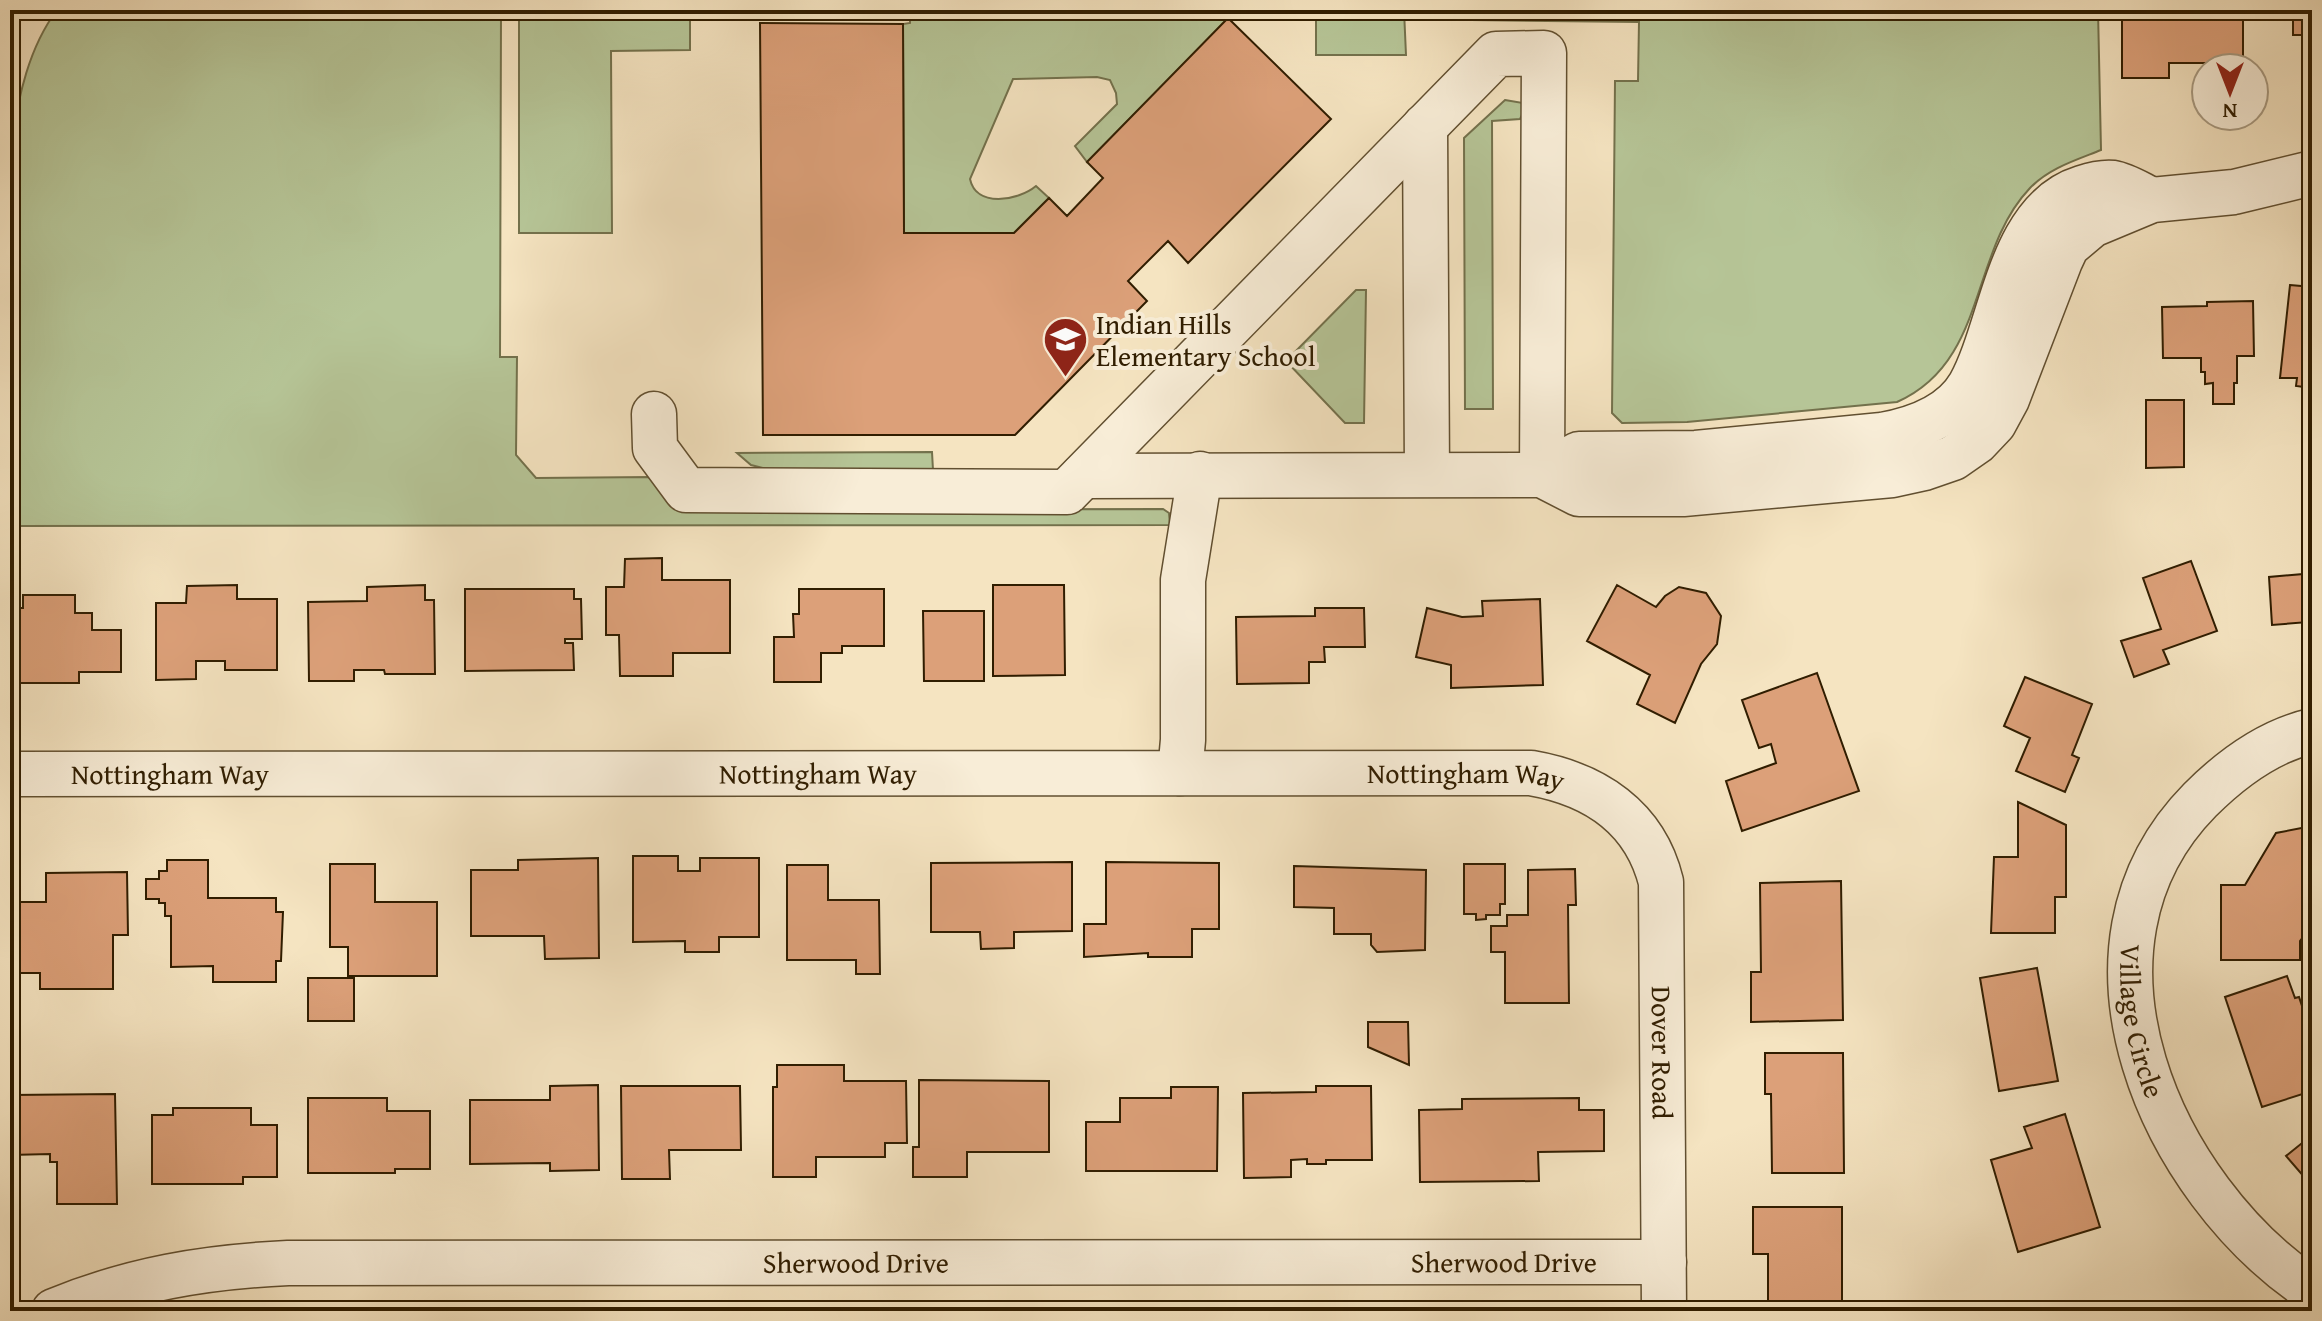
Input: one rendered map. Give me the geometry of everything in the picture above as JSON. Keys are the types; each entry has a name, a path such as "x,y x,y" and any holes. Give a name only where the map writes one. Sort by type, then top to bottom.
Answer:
{"street":[{"path":"654,414 655,448 686,490 1067,492 1496,54 1544,53 1542,475"},
{"path":"1425,126 1427,474"},
{"path":"1083,476 1542,475 1579,454 1696,453 1905,431 1943,413 1969,386 2023,245 2044,214 2071,192 2092,185 2114,183 2152,200 2234,192 2312,173"},
{"path":"1180,773 1183,740 1183,580 1200,474"},
{"name":"Village Circle","path":"2312,731 2259,752 2218,782 2187,813 2163,846 2144,887 2133,924 2129,962 2139,1042 2149,1080 2167,1123 2195,1172 2227,1212 2259,1247 2312,1290"},
{"name":"Nottingham Way","path":"10,774 1531,773 1577,784 1616,809"},
{"name":"Dover Road","path":"1616,809 1646,843 1656,862 1661,882 1664,1311"},
{"name":"Sherwood Drive","path":"54,1311 99,1293 150,1279 197,1270 288,1263 1664,1262"}],"green space":[{"path":"57,10 501,10 500,357 517,357 516,455 536,478 651,477 683,510 1163,509 1169,513 1170,525 10,526 12,142 26,73 39,40"},
{"path":"519,10 690,10 690,50 611,51 612,233 519,233"},
{"path":"910,10 1230,10 1228,19 1087,162 1075,146 1117,104 1110,80 1097,77 1013,79 970,179 980,194 989,198 1009,198 1036,186 1049,198 1014,233 904,233 903,24 910,23"},
{"path":"1316,10 1404,10 1406,55 1316,55"},
{"path":"1462,10 2098,10 2101,150 2054,170 2030,188 2011,214 1996,243 1963,334 1948,361 1926,384 1897,402 1687,422 1622,423 1612,413 1615,81 1638,81 1639,22 1471,20 1462,14"},
{"path":"1505,100 1523,103 1523,113 1520,119 1492,121 1493,409 1465,409 1464,138"},
{"path":"1356,290 1366,290 1364,423 1345,423 1286,361"},
{"path":"932,452 933,470 771,470 751,465 737,453"}],"building":[{"path":"2122,10 2243,10 2243,52 2190,52 2190,63 2169,63 2169,78 2122,78"},
{"path":"2293,10 2312,10 2312,35 2293,35"},
{"name":"Indian Hills Elementary School","path":"1228,18 1331,119 1188,263 1168,241 1128,281 1147,301 1015,435 763,435 760,23 903,24 904,233 1014,233 1049,198 1067,216 1103,178 1087,162"},
{"path":"2290,285 2312,287 2312,388 2296,386 2297,378 2280,378"},
{"path":"2253,301 2254,356 2237,356 2234,404 2213,404 2213,383 2205,384 2201,358 2163,358 2162,307"},
{"path":"2146,400 2184,400 2184,467 2146,468"},
{"path":"662,558 662,580 730,580 730,653 673,653 673,676 620,676 619,635 606,635 606,587 624,587 625,559"},
{"path":"2191,561 2217,631 2163,650 2169,664 2134,677 2121,641 2161,629 2143,578"},
{"path":"2312,567 2312,635 2309,635 2308,622 2272,625 2269,577 2303,574 2303,568"},
{"path":"237,585 237,599 277,599 277,670 225,670 225,661 196,661 196,679 156,680 156,603 186,603 187,586"},
{"path":"425,585 425,600 434,600 435,674 385,674 384,670 354,670 354,681 309,681 308,602 367,601 367,587"},
{"path":"993,585 1064,585 1065,675 993,676"},
{"path":"1617,585 1656,607 1679,587 1706,593 1721,616 1717,644 1701,664 1675,723 1637,704 1650,675 1587,641"},
{"path":"465,589 574,589 574,599 581,599 582,639 565,639 565,643 573,643 574,670 465,671"},
{"path":"799,589 884,589 884,646 842,646 842,653 821,653 821,682 774,682 774,637 794,637 793,614 799,614"},
{"path":"23,595 75,595 75,613 92,613 92,630 121,630 121,672 79,672 79,683 10,683 10,608 23,608"},
{"path":"1540,599 1543,685 1451,688 1451,665 1416,657 1427,608 1462,617 1483,616 1482,601"},
{"path":"1315,608 1364,608 1365,647 1324,647 1325,662 1309,662 1309,683 1237,684 1236,617 1315,616"},
{"path":"923,611 984,611 984,681 924,681"},
{"path":"1817,673 1859,791 1742,831 1726,781 1776,763 1771,744 1759,748 1742,700"},
{"path":"2025,677 2092,704 2072,755 2079,758 2065,792 2016,771 2030,738 2004,726"},
{"path":"2018,802 2066,825 2066,897 2055,897 2055,933 1991,933 1994,857 2018,857"},
{"path":"2312,826 2312,925 2300,941 2300,960 2221,960 2221,885 2245,885 2276,833"},
{"path":"633,856 678,856 678,871 700,871 700,858 759,858 759,937 719,937 719,952 685,952 685,941 633,942"},
{"path":"598,858 599,958 545,959 544,936 471,936 471,870 518,870 518,860"},
{"path":"167,860 208,860 208,898 276,898 276,912 283,912 281,961 276,961 276,982 213,982 213,966 171,967 171,916 165,916 165,903 159,903 159,899 146,899 146,879 159,879 159,871 167,871"},
{"path":"1072,862 1072,931 1014,932 1014,948 981,949 980,932 931,932 931,863"},
{"path":"1106,862 1219,863 1219,929 1192,929 1192,957 1148,957 1148,953 1084,957 1084,924 1106,924"},
{"path":"330,864 375,864 375,902 437,902 437,976 348,976 348,947 330,947"},
{"path":"1464,864 1505,864 1505,904 1500,904 1500,915 1486,915 1486,919 1476,920 1476,914 1464,914"},
{"path":"787,865 828,865 828,900 879,900 880,974 856,974 856,960 787,960"},
{"path":"1294,866 1426,870 1425,950 1377,952 1371,945 1371,934 1334,934 1334,908 1294,907"},
{"path":"1575,869 1576,905 1568,905 1569,1003 1505,1003 1505,952 1491,952 1491,926 1507,926 1507,915 1528,915 1528,870"},
{"path":"127,872 128,935 113,935 113,989 40,989 40,973 10,973 10,902 46,902 46,873"},
{"path":"1841,881 1843,1020 1751,1022 1751,972 1761,972 1760,883"},
{"path":"2037,968 2058,1081 1999,1091 1980,978"},
{"path":"2287,976 2295,998 2299,997 2312,1036 2312,1091 2262,1107 2225,997"},
{"path":"308,978 354,978 354,1021 308,1021"},
{"path":"1368,1022 1408,1022 1409,1065 1368,1047"},
{"path":"1765,1053 1843,1053 1844,1173 1772,1173 1771,1094 1765,1094"},
{"path":"777,1065 844,1065 844,1081 906,1081 907,1143 885,1143 885,1157 816,1157 816,1177 773,1177 773,1087 777,1087"},
{"path":"919,1080 1049,1081 1049,1152 967,1152 967,1177 913,1177 913,1147 919,1147"},
{"path":"598,1085 599,1170 550,1171 550,1163 470,1164 470,1100 550,1100 550,1086"},
{"path":"621,1086 740,1086 741,1150 669,1150 670,1179 622,1179"},
{"path":"1316,1086 1371,1086 1372,1160 1326,1160 1326,1164 1307,1164 1307,1159 1291,1160 1291,1177 1244,1178 1243,1093 1316,1092"},
{"path":"1171,1087 1218,1087 1217,1171 1086,1171 1086,1122 1120,1122 1120,1098 1171,1098"},
{"path":"115,1094 117,1204 57,1204 57,1162 50,1162 50,1154 10,1155 10,1095"},
{"path":"308,1098 387,1098 387,1111 430,1111 430,1169 395,1169 395,1173 308,1173"},
{"path":"1579,1098 1579,1110 1604,1110 1604,1151 1538,1152 1539,1181 1420,1182 1419,1110 1462,1109 1462,1099"},
{"path":"173,1108 251,1108 251,1125 277,1125 277,1177 243,1177 243,1184 152,1184 152,1115 173,1115"},
{"path":"2065,1114 2100,1227 2018,1252 1991,1160 2032,1148 2024,1127"},
{"path":"2312,1135 2312,1186 2286,1156"},
{"path":"1753,1207 1842,1207 1842,1310 1764,1311 1764,1303 1768,1303 1768,1254 1753,1254"}],"place":[{"name":"Indian Hills Elementary School","path":"1065,379"}]}
